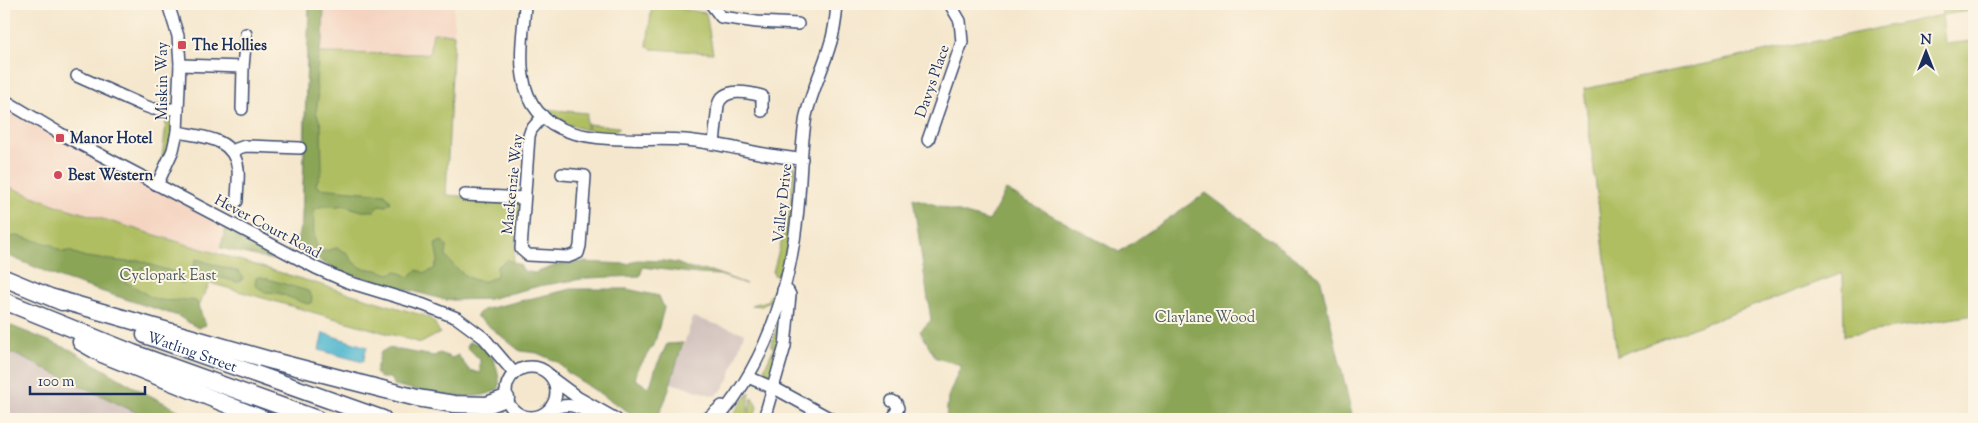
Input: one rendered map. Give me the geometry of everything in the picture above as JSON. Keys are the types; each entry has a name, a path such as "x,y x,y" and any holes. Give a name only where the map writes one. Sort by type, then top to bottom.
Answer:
{"highway":[{"name":"Watling Street","path":"4,278 174,346 383,419"},
{"path":"52,298 300,369 418,398 454,404 487,405 506,398"},
{"name":"Watling Street","path":"4,302 133,353 316,419"},
{"path":"24,310 102,354 264,419"}],"street":[{"name":"Miskin Way","path":"158,184 170,158 177,132 180,65 178,36 168,4"},
{"path":"525,4 523,77 530,100 543,116 558,128 586,137 668,139 714,143 781,157 802,159"},
{"path":"710,4 721,17 757,22 798,24"},
{"name":"Valley Drive","path":"718,419 727,409 748,377 764,347 783,290 795,235 806,116 830,48 838,4"},
{"name":"Davys Place","path":"928,140 962,42 960,21 950,4"},
{"path":"242,109 246,34"},
{"path":"180,65 243,66"},
{"path":"77,76 148,107 178,109"},
{"path":"714,143 718,105 724,95 736,92 762,96 762,110"},
{"name":"Hever Court Road","path":"4,100 62,134 332,276 373,291 424,305 456,318 484,338 514,373"},
{"name":"Mackenzie Way","path":"543,116 531,130 529,136 521,249 528,255 568,257 578,253 585,176 562,174"},
{"path":"177,132 214,139 222,142 231,150 238,169 237,201"},
{"path":"231,150 245,146 300,148"},
{"path":"465,194 524,198"},
{"path":"762,415 783,352 790,294 788,291 783,290"},
{"path":"602,419 573,405 562,405 544,415 520,417 506,398 507,384 514,373 528,367 543,369 577,397 616,419"},
{"path":"748,377 772,387 831,419"},
{"path":"544,415 557,395 554,380"},
{"name":"Valley Drive","path":"707,419 725,402 733,398"},
{"path":"893,419 899,406"}],"shaded area":[{"path":"309,4 454,4 454,34 433,33 430,54 308,53"},
{"path":"4,107 31,124 226,225 218,253 59,206 4,185"},
{"path":"693,317 744,333 729,379 715,396 671,383"},
{"path":"10,352 150,419 4,419 4,359"}],"green space":[{"path":"309,4 324,4 323,38 318,57 316,83 318,98 316,112 321,125 322,171 316,184 318,188 385,194 391,202 386,206 379,205 374,211 362,211 342,205 322,206 314,209 314,238 321,252 337,248 347,253 353,262 362,268 389,274 397,271 409,277 417,270 425,273 434,269 438,260 435,244 442,241 447,246 446,256 453,265 468,277 480,281 486,281 497,276 497,267 507,260 520,265 523,271 535,273 557,265 581,262 628,264 637,260 677,263 691,269 711,271 746,284 720,275 643,267 640,276 588,278 539,286 489,299 446,300 342,272 295,248 302,221"},
{"path":"652,4 706,13 713,53 651,49 647,46"},
{"path":"1941,4 1974,4 1974,10 1942,15"},
{"path":"1942,15 1945,44 1974,41 1974,315 1844,336 1843,273 1617,356 1584,89"},
{"path":"433,33 454,34 446,195 521,201 509,293 489,299 446,300 342,272 295,248 302,221 307,53 429,54"},
{"path":"545,109 587,113 586,130 564,123"},
{"path":"169,113 172,117 172,138 161,167 167,115"},
{"path":"588,124 620,128 616,132 587,130"},
{"path":"794,165 796,170 791,232 787,244 789,245 788,252 772,300 762,306 751,305 767,301 773,291 780,269 777,276 774,275 773,272 790,209"},
{"name":"Cyclopark East","path":"4,185 59,206 428,317 434,322 440,333 421,343 210,283 192,318 9,256 4,252"},
{"name":"Claylane Wood","path":"1006,190 1119,252 1206,193 1320,277 1353,419 946,419 948,397 961,365 936,358 920,331 931,320 913,198 989,221"},
{"path":"227,225 277,252 273,260 220,248"},
{"path":"18,236 52,245 62,252 69,251 85,257 119,261 130,262 139,260 181,274 184,284 161,274 155,276 142,268 126,278 125,282 155,299 196,301 206,325 198,328 178,316 63,279 9,256 4,252 4,240 7,237"},
{"path":"196,259 239,272 243,277 241,281 237,282 197,271 193,267"},
{"path":"261,277 308,291 312,297 311,303 307,304 278,293 265,292 255,285 256,278"},
{"path":"571,289 627,289 659,296 664,308 655,342 638,369 635,379 648,387 667,344 683,343 666,398 657,419 638,418 568,373 557,362 537,353 520,351 476,316 482,310"},
{"path":"786,299 786,318 771,378 767,380 761,376 774,348 771,346"},
{"path":"4,323 71,350 132,386 195,419 150,419 10,352 5,360"},
{"path":"469,342 483,347 493,358 498,373 499,388 490,393 463,397 448,396 394,385 390,378 381,378 375,373 381,352 388,348 434,356 440,353 452,358 458,355 469,370 480,373 480,360 467,347"},
{"path":"750,392 747,419 729,419"},
{"path":"752,397 757,407 755,414 760,419 748,419"}],"water":[{"path":"323,333 367,347 363,362 319,350"}],"place":[{"name":"The Hollies","path":"182,45"},
{"name":"Manor Hotel","path":"60,138"},
{"name":"Best Western","path":"58,175"}]}
